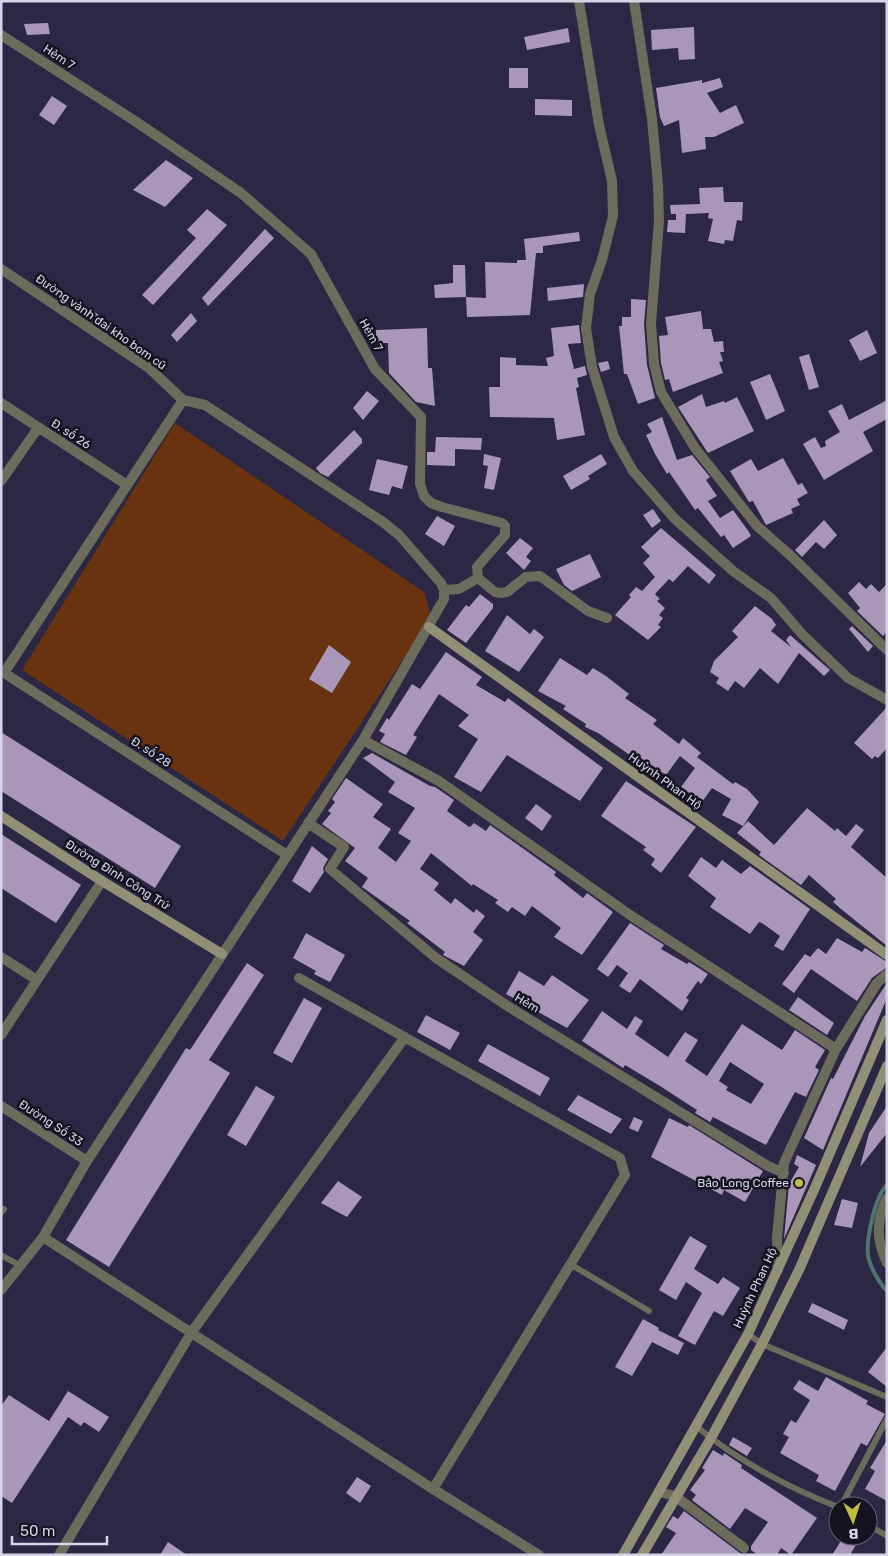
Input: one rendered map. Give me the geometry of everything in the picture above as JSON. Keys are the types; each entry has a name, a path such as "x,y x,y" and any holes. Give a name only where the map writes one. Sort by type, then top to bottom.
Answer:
{"street":[{"path":"579,1 599,125 612,182 613,208 613,216 602,260 590,294 586,328 592,367 614,437 633,471 674,518 733,571 771,598 802,634 848,678 887,700"},
{"path":"634,1 652,119 658,184 659,220 651,324 654,364 661,392 695,448 756,526 791,556 887,650"},
{"name":"Hẻm 7","path":"1,35 135,120 241,193 311,254 375,369 422,417 420,484 424,496 431,503 502,523 505,526 505,535 477,567 478,578"},
{"name":"Đường vành đai kho bom cũ","path":"3,272 148,368 183,400"},
{"path":"1,1290 43,1237 87,1161 363,740 441,606 444,590 441,583 399,536 383,522 205,405 183,400 3,672"},
{"name":"Đ. số 26","path":"1,403 127,485"},
{"path":"1,481 38,428"},
{"path":"444,590 459,589 478,578 495,592 508,592 526,577 540,576 588,610 607,618"},
{"name":"Huỳnh Phan Hộ","path":"428,627 887,955"},
{"name":"Đ. số 28","path":"3,672 287,854"},
{"path":"363,740 439,781 633,916 836,1049"},
{"name":"Đường Đinh Công Trứ","path":"1,816 102,881 222,954"},
{"name":"Hẻm","path":"308,823 344,847 330,869 436,958 510,1007 768,1166 784,1173"},
{"path":"1,1035 102,881"},
{"path":"1,957 38,980"},
{"path":"778,1270 777,1238 784,1163 836,1049 877,983 887,974"},
{"path":"299,978 620,1158 625,1175 433,1489"},
{"name":"Huỳnh Phan Hộ","path":"623,1555 748,1334 778,1270 887,1020"},
{"path":"59,1555 191,1333 405,1037"},
{"path":"642,1555 711,1438 762,1344 802,1261 887,1066"},
{"name":"Đường Số 33","path":"1,1106 87,1161"},
{"path":"887,1198 880,1211 878,1224 880,1244 887,1263"},
{"path":"43,1237 433,1489 539,1555"},
{"path":"659,1492 676,1496 744,1548"}],"lane":[{"path":"1,1208 4,1209 1,1213"},
{"path":"1,1255 19,1266"},
{"path":"570,1264 649,1311"},
{"path":"748,1334 762,1344 887,1397"},
{"path":"845,1496 887,1419"},
{"path":"697,1427 711,1438 798,1491 828,1503"}],"shaded area":[{"path":"175,423 424,592 431,617 283,841 22,670"}],"building":[{"path":"48,23 50,34 27,35 24,24"},
{"path":"694,27 695,59 679,60 678,48 652,50 651,30"},
{"path":"568,28 570,42 527,50 524,37"},
{"path":"509,68 528,68 528,88 509,88"},
{"path":"720,78 723,87 707,93 720,113 736,105 744,123 714,137 705,137 706,149 682,153 679,120 664,126 660,117 656,88 702,80 702,83"},
{"path":"52,96 67,106 54,125 39,115"},
{"path":"535,99 572,100 572,116 535,115"},
{"path":"166,160 193,178 165,207 133,190"},
{"path":"723,187 724,202 743,202 742,221 737,220 733,241 725,240 724,244 708,241 713,219 708,218 709,213 686,214 685,233 667,232 668,220 676,220 676,214 671,214 670,205 700,204 699,188"},
{"path":"207,209 227,225 153,305 142,295 196,238 187,230"},
{"path":"265,229 274,238 208,306 202,298"},
{"path":"579,232 580,241 543,246 543,253 536,253 530,315 467,317 466,297 486,298 485,262 517,263 517,260 526,260 524,239"},
{"path":"453,265 465,265 466,297 435,298 434,285 453,283"},
{"path":"584,284 583,297 548,301 547,288"},
{"path":"631,299 646,300 644,324 647,365 655,398 638,404 627,374 624,374 619,326 622,326 622,317 631,317"},
{"path":"701,311 703,329 711,329 714,342 723,341 724,352 720,352 723,361 719,362 723,373 673,392 669,379 665,380 661,363 659,336 668,335 665,317"},
{"path":"95,312 113,328 109,333 88,319"},
{"path":"191,313 197,321 177,342 171,335"},
{"path":"579,325 581,343 568,344 574,369 585,366 587,375 577,378 579,387 576,388 585,435 557,440 554,418 490,417 489,387 500,387 500,357 516,358 516,365 548,366 546,358 554,356 551,328"},
{"path":"427,328 428,368 432,368 435,406 416,402 389,373 388,343 376,343 376,330"},
{"path":"867,330 877,353 860,361 849,340"},
{"path":"809,354 819,387 809,390 799,357"},
{"path":"608,361 610,369 601,372 598,363"},
{"path":"770,374 785,411 766,420 750,382"},
{"path":"367,391 379,401 363,420 353,408"},
{"path":"702,394 706,407 724,401 725,403 737,397 754,431 708,453 678,407"},
{"path":"887,400 887,419 863,432 873,451 824,480 803,444 815,437 821,448 826,446 825,441 840,432 828,411 842,404 849,420"},
{"path":"662,417 677,460 692,455 710,477 706,480 717,496 708,501 720,518 733,510 749,532 751,536 733,548 724,535 721,537 698,508 695,510 669,472 667,474 655,454 646,435 652,432 647,424"},
{"path":"354,430 362,439 362,443 328,477 320,473 316,468"},
{"path":"436,437 482,438 481,450 455,449 455,466 427,465 427,452 435,452"},
{"path":"484,454 501,458 494,490 484,488 488,466 483,465"},
{"path":"601,454 607,464 588,476 590,479 571,490 563,476"},
{"path":"783,458 798,485 802,483 808,493 797,499 800,505 791,509 793,513 766,525 753,501 749,502 730,471 751,459 758,471"},
{"path":"377,459 408,466 402,489 392,486 389,495 369,490"},
{"path":"653,509 661,521 652,528 643,515"},
{"path":"437,516 455,526 444,546 425,534"},
{"path":"824,520 837,535 824,549 816,542 802,557 795,550"},
{"path":"661,528 716,575 709,584 688,566 673,582 669,579 655,594 660,599 657,601 665,608 659,615 663,618 658,625 661,627 648,640 615,615 631,597 629,595 636,587 642,591 655,577 643,563 650,556 641,547"},
{"path":"520,538 533,548 526,557 531,561 524,570 506,553"},
{"path":"590,554 601,577 572,591 564,585 556,569"},
{"path":"859,582 866,589 871,584 879,592 887,584 887,632 883,636 857,611 860,608 848,593"},
{"path":"480,594 493,604 493,608 466,643 447,630 466,605 469,607"},
{"path":"755,606 772,619 776,625 771,631 791,647 786,640 790,635 830,670 824,676 799,653 778,684 760,668 744,688 735,681 728,691 716,683 719,678 710,672 714,661 738,637 732,631"},
{"path":"507,615 530,634 534,629 544,637 519,672 485,651"},
{"path":"852,626 873,646 868,652 849,629"},
{"path":"329,645 351,662 332,693 309,679"},
{"path":"446,652 482,677 476,685 505,702 508,698 603,768 580,801 507,755 481,792 454,777 478,739 458,726 469,715 439,694 413,735 417,737 406,755 380,742 385,734 379,731 387,718 389,720 412,684 420,689"},
{"path":"560,658 587,675 593,668 606,676 629,694 625,698 657,720 653,724 679,744 683,738 701,753 697,757 733,784 735,782 747,789 759,802 743,826 722,815 731,799 712,788 702,802 681,787 695,768 680,756 666,775 650,764 644,772 633,765 637,760 598,733 585,727 586,724 563,709 566,706 538,691"},
{"path":"887,707 887,748 878,758 875,756 872,759 854,743"},
{"path":"1,732 181,846 155,888 1,791"},
{"path":"372,753 435,787 454,800 447,811 468,826 470,827 474,823 486,831 490,825 556,872 554,875 583,898 587,893 613,912 582,955 554,937 561,928 532,906 525,916 512,907 508,912 495,903 498,900 473,884 472,886 431,853 420,869 439,883 434,890 451,904 455,898 474,913 476,909 485,916 473,932 483,940 464,966 443,955 445,952 407,923 410,921 362,887 368,878 345,861 355,848 322,824 331,813 328,811 335,802 332,799 346,778 383,804 373,817 391,829 378,848 396,862 411,841 398,833 415,808 388,792 395,782 363,758"},
{"path":"626,781 696,827 661,873 651,865 655,859 643,850 646,847 601,816"},
{"path":"536,804 552,816 542,831 525,818"},
{"path":"807,808 835,831 837,828 846,836 856,824 864,830 851,847 887,878 887,946 833,902 836,899 809,875 801,885 759,855 761,852 737,833 748,821 774,845"},
{"path":"1,834 81,885 56,923 1,888"},
{"path":"312,846 328,859 323,868 324,872 310,893 292,881"},
{"path":"701,857 716,868 722,860 741,874 750,866 810,909 783,951 774,946 780,936 762,923 759,922 750,934 710,907 716,898 688,876"},
{"path":"630,923 664,945 661,949 687,964 689,962 708,974 701,984 698,981 686,998 689,1000 682,1011 640,979 630,993 619,986 628,973 617,965 608,977 597,969"},
{"path":"306,933 345,955 330,982 314,974 316,971 293,958"},
{"path":"837,938 862,952 865,948 887,962 887,967 872,978 857,1001 811,969 794,993 782,984 805,954 810,957 818,948 826,954"},
{"path":"247,963 264,975 209,1060 230,1073 109,1267 66,1240 186,1048 190,1050"},
{"path":"519,971 544,986 552,975 589,1000 567,1028 506,994"},
{"path":"887,983 887,998 823,1150 804,1138 831,1078 833,1079 865,1016"},
{"path":"798,997 834,1023 827,1035 789,1010"},
{"path":"304,998 322,1008 292,1063 273,1053"},
{"path":"602,1011 627,1029 635,1016 643,1021 635,1034 668,1057 685,1032 698,1040 685,1061 707,1076 742,1024 782,1050 795,1030 825,1050 815,1067 819,1070 806,1097 795,1092 766,1145 713,1117 710,1122 695,1113 697,1110 660,1086 625,1065 623,1068 582,1041","holes":["730,1062 764,1084 751,1104 726,1090 728,1087 719,1081"]},
{"path":"426,1015 460,1033 450,1050 417,1032"},
{"path":"488,1044 550,1078 540,1096 478,1061"},
{"path":"256,1086 275,1097 246,1146 227,1135"},
{"path":"578,1095 622,1119 611,1134 567,1110"},
{"path":"887,1106 887,1133 860,1167 869,1133"},
{"path":"634,1117 643,1121 638,1132 629,1128"},
{"path":"669,1118 688,1127 689,1125 763,1171 745,1202 724,1190 722,1195 651,1157"},
{"path":"797,1155 816,1165 784,1239 789,1184 799,1167 794,1164"},
{"path":"338,1181 362,1197 347,1217 321,1203"},
{"path":"842,1199 858,1203 852,1228 834,1225"},
{"path":"690,1236 707,1246 694,1269 718,1284 723,1277 740,1288 723,1316 714,1311 695,1345 678,1336 702,1293 686,1282 676,1300 659,1290"},
{"path":"812,1303 848,1320 844,1330 808,1312"},
{"path":"643,1319 659,1328 658,1330 684,1343 678,1355 652,1342 632,1376 615,1367"},
{"path":"887,1347 887,1387 868,1372"},
{"path":"826,1377 868,1401 866,1404 885,1414 867,1446 861,1443 835,1491 816,1481 819,1475 780,1453 789,1437 783,1434 791,1420 796,1423 810,1400 793,1389 799,1380 818,1391"},
{"path":"68,1391 109,1417 99,1432 84,1422 81,1426 68,1417 12,1503 1,1496 1,1406 9,1395 49,1421"},
{"path":"733,1437 752,1448 747,1456 729,1445"},
{"path":"887,1440 887,1501 865,1489 875,1471 870,1468"},
{"path":"713,1450 723,1456 724,1453 742,1465 741,1468 817,1518 791,1555 781,1548 777,1555 758,1555 751,1550 751,1546 768,1522 745,1508 730,1529 692,1500 696,1495 690,1490 705,1470 702,1468"},
{"path":"357,1477 371,1486 360,1503 346,1493"},
{"path":"684,1511 743,1555 661,1555 676,1533 666,1527 673,1516 678,1519"},
{"path":"168,1542 187,1555 160,1555"},
{"path":"838,1546 855,1546 850,1555 832,1555"}],"waterway":[{"path":"887,1185 878,1199 868,1244 869,1260 874,1272 887,1291"}],"place":[{"name":"Bảo Long Coffee","path":"799,1183"}]}
